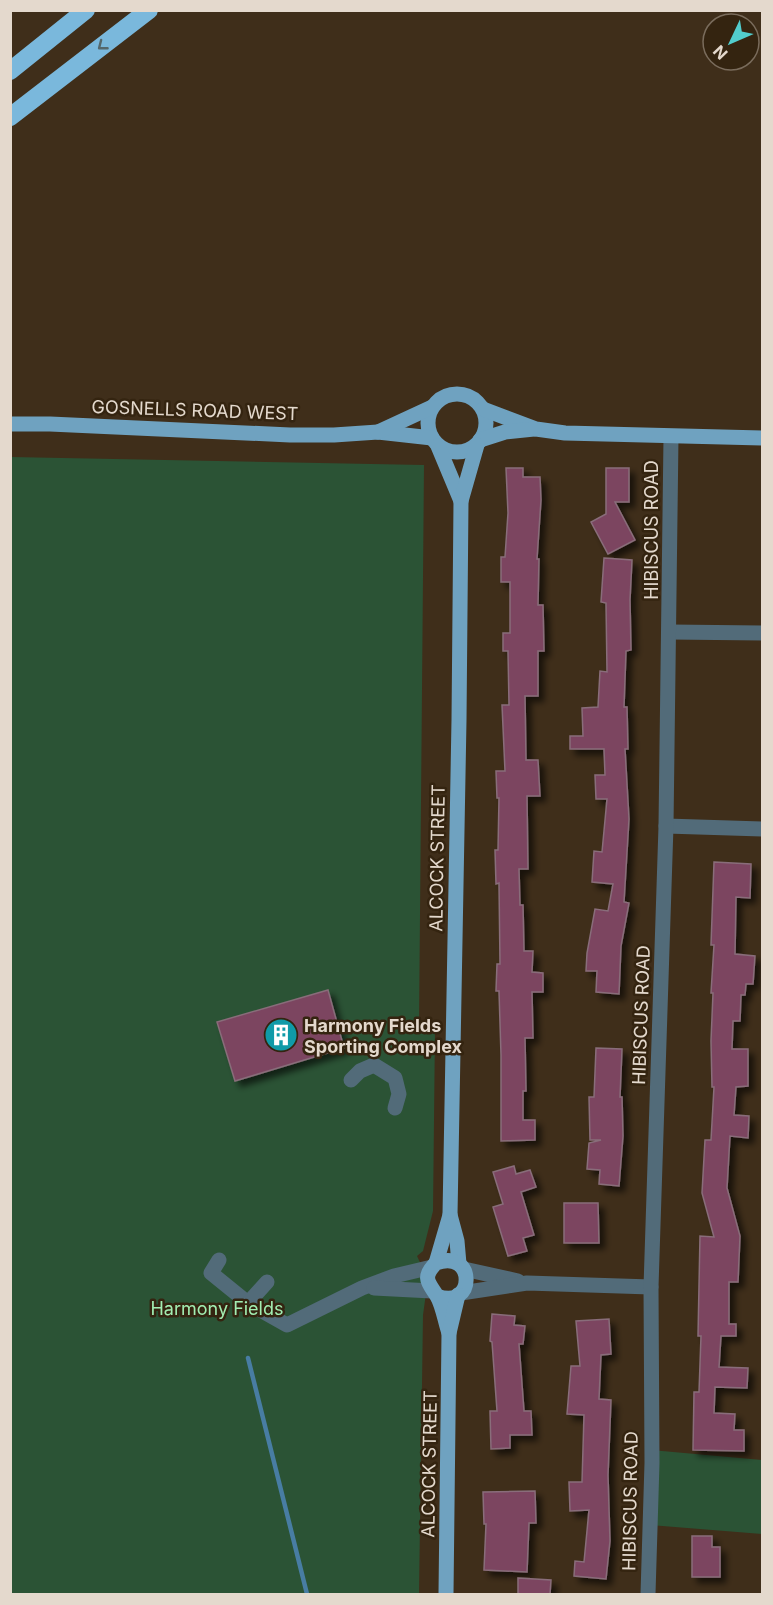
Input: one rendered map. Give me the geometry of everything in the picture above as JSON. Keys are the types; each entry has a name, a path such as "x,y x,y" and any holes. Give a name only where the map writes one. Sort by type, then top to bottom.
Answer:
{"highway":[{"path":"10,71 86,10"},
{"path":"14,115 148,10"}],"main road":[{"name":"GOSNELLS ROAD WEST","path":"378,432 432,407 448,395 458,394 468,396 483,409 537,429 565,433 762,438"},
{"path":"432,407 428,422 435,442"},
{"path":"478,442 486,425 483,409"},
{"name":"GOSNELLS ROAD WEST","path":"10,424 290,435 378,432 435,442 446,450 462,452 478,442 505,432 537,429"},
{"name":"ALCOCK STREET","path":"435,442 460,501"},
{"name":"ALCOCK STREET","path":"446,1594 449,1333 460,1294 466,1283 450,1215 459,720 460,501 478,442"},
{"name":"ALCOCK STREET","path":"449,1333 428,1278 450,1215"},
{"path":"434,1265 451,1260 461,1266"},
{"path":"434,1294 452,1299 460,1294"}],"street":[{"name":"HIBISCUS ROAD","path":"648,1594 652,1463 651,1287 666,826 671,436"},
{"path":"670,632 762,633"},
{"path":"666,826 762,830"},
{"path":"351,1080 360,1071 374,1065 395,1078 399,1094 395,1108"},
{"path":"219,1260 211,1273 248,1303 287,1324 362,1288 393,1276 434,1265"},
{"path":"461,1266 527,1283"},
{"path":"248,1303 267,1282"},
{"path":"460,1294 527,1283 651,1287"},
{"path":"362,1288 389,1287 434,1294"}],"green space":[{"name":"Harmony Fields","path":"11,457 424,465 419,1029 435,1029 433,1211 423,1251 417,1256 428,1279 423,1315 419,1594 11,1594"},
{"path":"651,1450 762,1460 762,1534 650,1525"}],"building":[{"path":"506,468 523,468 523,477 540,477 538,605 543,605 544,651 538,651 538,696 525,696 526,760 538,760 540,796 527,796 528,869 519,869 520,905 523,905 524,951 533,951 532,972 543,973 543,992 532,992 533,1038 525,1038 526,1091 523,1091 523,1120 535,1120 535,1140 501,1141 499,991 496,991 497,964 500,964 499,883 496,884 495,850 498,850 499,798 497,798 496,771 505,771 502,705 509,705 508,651 503,651 503,633 510,633 510,582 501,582 501,557 505,557 508,513"},
{"path":"606,468 629,468 629,502 615,502 635,540 608,554 591,522 606,514"},
{"path":"604,558 632,560 631,650 626,651 624,707 627,707 628,749 625,749 629,819 624,902 629,903 621,946 619,994 596,992 597,971 586,971 595,909 608,911 613,884 592,882 594,851 602,852 607,799 596,799 595,775 605,775 604,749 570,749 570,736 583,736 582,708 598,707 600,671 607,672 606,603 601,602"},
{"path":"714,862 751,864 750,898 736,897 735,954 755,956 753,984 746,984 745,995 741,995 740,1021 733,1021 732,1049 748,1049 748,1086 736,1087 734,1115 749,1116 748,1138 730,1136 727,1188 740,1236 738,1282 729,1282 729,1324 736,1324 736,1336 721,1336 719,1367 748,1368 747,1388 715,1387 714,1413 735,1414 734,1430 744,1430 744,1451 693,1450 694,1392 699,1392 701,1336 698,1336 700,1236 714,1237 702,1193 705,1140 711,1140 714,1087 712,1087 711,1041 713,993 711,993 714,945 711,945"},
{"name":"Harmony Fields Sporting Complex","path":"328,990 344,1048 235,1081 217,1022"},
{"path":"596,1048 622,1049 620,1097 622,1097 623,1136 619,1186 599,1184 600,1170 587,1169 589,1143 601,1140 590,1140 589,1097 594,1097"},
{"path":"514,1166 516,1174 530,1170 536,1187 521,1192 534,1235 523,1238 527,1251 508,1256 493,1207 503,1204 493,1172"},
{"path":"564,1203 598,1203 599,1243 564,1243"},
{"path":"492,1314 515,1316 514,1325 525,1326 523,1344 519,1344 524,1411 531,1411 532,1435 510,1435 510,1448 491,1449 490,1411 497,1411 492,1342 490,1341"},
{"path":"609,1319 611,1354 601,1355 599,1399 611,1400 608,1475 610,1541 606,1579 574,1576 575,1561 584,1562 589,1510 570,1511 569,1482 582,1482 584,1415 567,1414 571,1366 580,1366 576,1321"},
{"path":"535,1491 536,1523 529,1523 527,1572 484,1570 486,1524 484,1524 483,1492"},
{"path":"692,1536 712,1536 712,1547 720,1547 720,1577 692,1577"},
{"path":"518,1578 551,1580 550,1594 518,1594"}],"waterway":[{"path":"248,1358 307,1594"}],"place":[{"name":"Harmony Fields Sporting Complex","path":"281,1035"}]}
